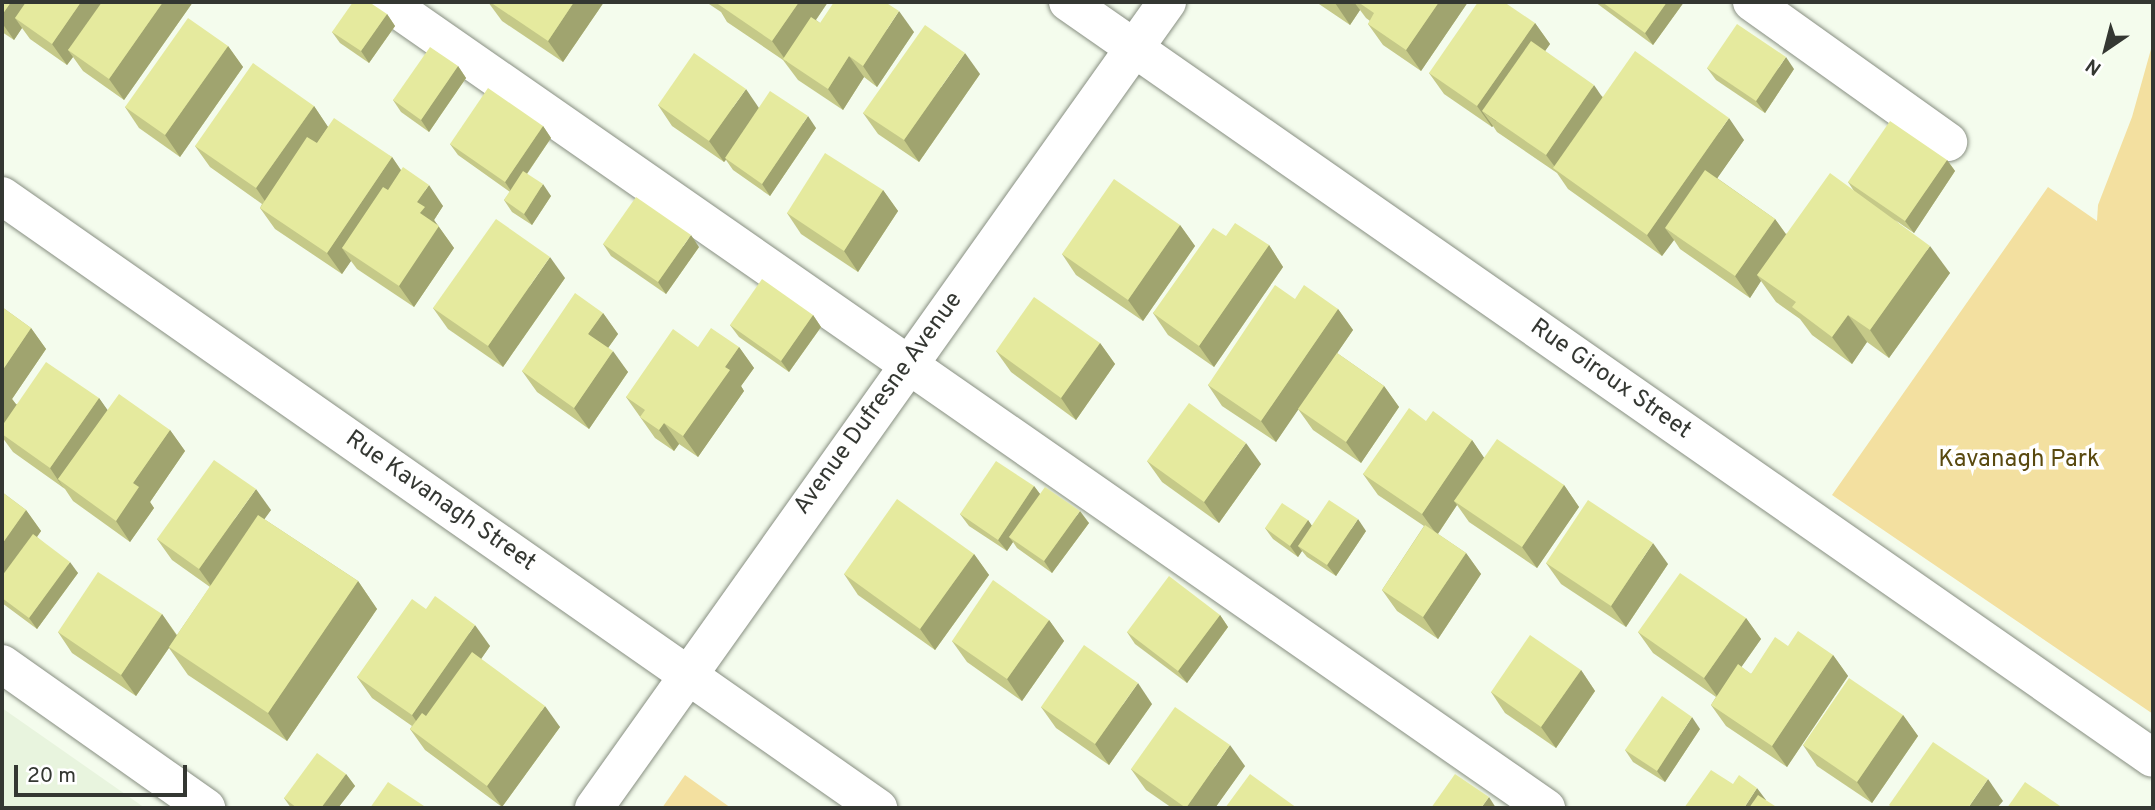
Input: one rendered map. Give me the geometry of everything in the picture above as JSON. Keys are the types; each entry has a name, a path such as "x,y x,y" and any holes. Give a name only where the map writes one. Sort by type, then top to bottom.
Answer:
{"street":[{"path":"387,2 909,362 1546,808"},
{"name":"Rue Giroux Street","path":"1068,2 2153,758"},
{"name":"Avenue Dufresne Avenue","path":"594,808 686,674 1167,2"},
{"path":"1752,2 1948,142"},
{"name":"Rue Kavanagh Street","path":"2,196 878,808"},
{"path":"2,664 206,808"}],"shaded area":[{"path":"2,708 145,808 2,808"}],"green space":[{"name":"Kavanagh Park","path":"2153,42 2153,714 1832,495 2048,187 2097,221 2098,205 2132,117"},
{"path":"685,775 731,808 662,808"}],"building":[{"path":"2,2 11,2 2,15"},
{"path":"26,2 81,2 52,44 15,18"},
{"path":"102,2 163,2 109,79 68,50"},
{"path":"353,2 369,2 387,14 361,51 332,32"},
{"path":"490,2 574,2 548,41"},
{"path":"715,2 799,2 772,41"},
{"path":"834,2 885,2 899,11 863,66 849,56 828,89 783,59 811,17 820,23"},
{"path":"1358,2 1439,2 1406,50 1368,24 1374,13"},
{"path":"1478,2 1504,2 1535,23 1477,106 1429,73"},
{"path":"1602,2 1667,2 1645,33"},
{"path":"188,18 228,46 165,135 125,107"},
{"path":"1737,24 1786,57 1756,101 1707,68"},
{"path":"925,25 965,53 904,140 863,113"},
{"path":"1531,41 1594,85 1546,155 1482,111"},
{"path":"430,47 458,66 421,120 393,100"},
{"path":"1635,51 1729,118 1647,235 1553,168"},
{"path":"694,53 746,89 709,141 658,105"},
{"path":"253,63 314,106 256,188 195,146"},
{"path":"488,88 543,126 505,182 450,144"},
{"path":"770,91 808,116 762,184 725,158"},
{"path":"334,118 392,157 327,253 260,208 307,137 317,143"},
{"path":"1890,121 1947,160 1905,221 1848,182"},
{"path":"825,153 883,190 844,251 787,213"},
{"path":"403,167 429,185 417,202 425,207 420,213 439,226 399,286 342,248 383,187 388,190"},
{"path":"1705,170 1775,219 1735,276 1665,228"},
{"path":"523,171 543,184 524,214 504,200"},
{"path":"1830,173 1930,246 1870,330 1848,315 1832,337 1792,307 1796,302 1757,275"},
{"path":"1114,179 1180,225 1128,300 1062,254"},
{"path":"636,197 691,235 658,282 603,244"},
{"path":"496,219 550,257 488,346 433,308"},
{"path":"1235,223 1269,245 1199,346 1153,313 1213,228 1226,236"},
{"path":"762,279 813,315 781,361 730,325"},
{"path":"1275,285 1295,299 1304,285 1338,309 1261,421 1208,385"},
{"path":"575,293 603,313 588,334 613,351 574,408 522,371"},
{"path":"1034,297 1100,343 1061,398 996,351"},
{"path":"2,307 31,328 2,371"},
{"path":"711,328 739,347 725,367 730,370 683,436 664,423 659,430 640,417 645,410 626,397 673,329 698,347"},
{"path":"1337,353 1384,386 1346,442 1298,409"},
{"path":"46,362 99,398 50,468 2,434 2,426"},
{"path":"119,394 170,430 133,483 139,487 116,521 58,479"},
{"path":"1189,403 1246,443 1204,502 1147,461"},
{"path":"1409,408 1426,421 1433,411 1472,440 1422,514 1363,474"},
{"path":"1497,439 1564,485 1522,547 1454,501"},
{"path":"214,460 256,489 199,569 157,539"},
{"path":"996,461 1034,486 998,540 960,514"},
{"path":"1045,487 1080,511 1044,561 1009,537"},
{"path":"2,492 26,510 2,544"},
{"path":"897,499 974,554 920,629 844,574"},
{"path":"1329,500 1358,519 1327,565 1298,546"},
{"path":"1588,500 1653,543 1611,606 1546,563"},
{"path":"1282,503 1308,520 1290,546 1265,528"},
{"path":"258,515 358,581 268,713 169,647"},
{"path":"1425,525 1466,553 1423,617 1382,590"},
{"path":"33,534 70,562 29,618 2,598 2,576"},
{"path":"98,572 162,614 121,675 58,632"},
{"path":"1680,573 1746,618 1704,678 1638,632"},
{"path":"1169,576 1220,615 1178,671 1127,632"},
{"path":"993,580 1049,620 1007,679 952,641"},
{"path":"435,596 475,625 412,715 357,677 412,599 426,609"},
{"path":"1798,631 1833,655 1772,746 1711,705 1738,664 1751,674 1775,637 1788,646"},
{"path":"1530,635 1581,670 1541,727 1491,692"},
{"path":"1084,645 1138,683 1095,744 1041,707"},
{"path":"472,652 545,706 487,786 410,729 422,713 426,716"},
{"path":"1849,678 1903,715 1857,782 1803,745"},
{"path":"1662,696 1692,717 1657,771 1625,750"},
{"path":"1175,707 1230,745 1186,808 1131,769"},
{"path":"1933,742 1988,779 1968,808 1893,808 1889,805"},
{"path":"317,753 346,774 321,808 297,808 284,798"},
{"path":"1711,770 1733,784 1739,775 1757,788 1744,808 1684,808"},
{"path":"1250,774 1297,808 1225,808"},
{"path":"1455,774 1489,797 1481,808 1431,808"},
{"path":"388,782 427,808 370,808"},
{"path":"2025,782 2063,808 2007,808"},
{"path":"1758,795 1778,808 1749,808"}]}
